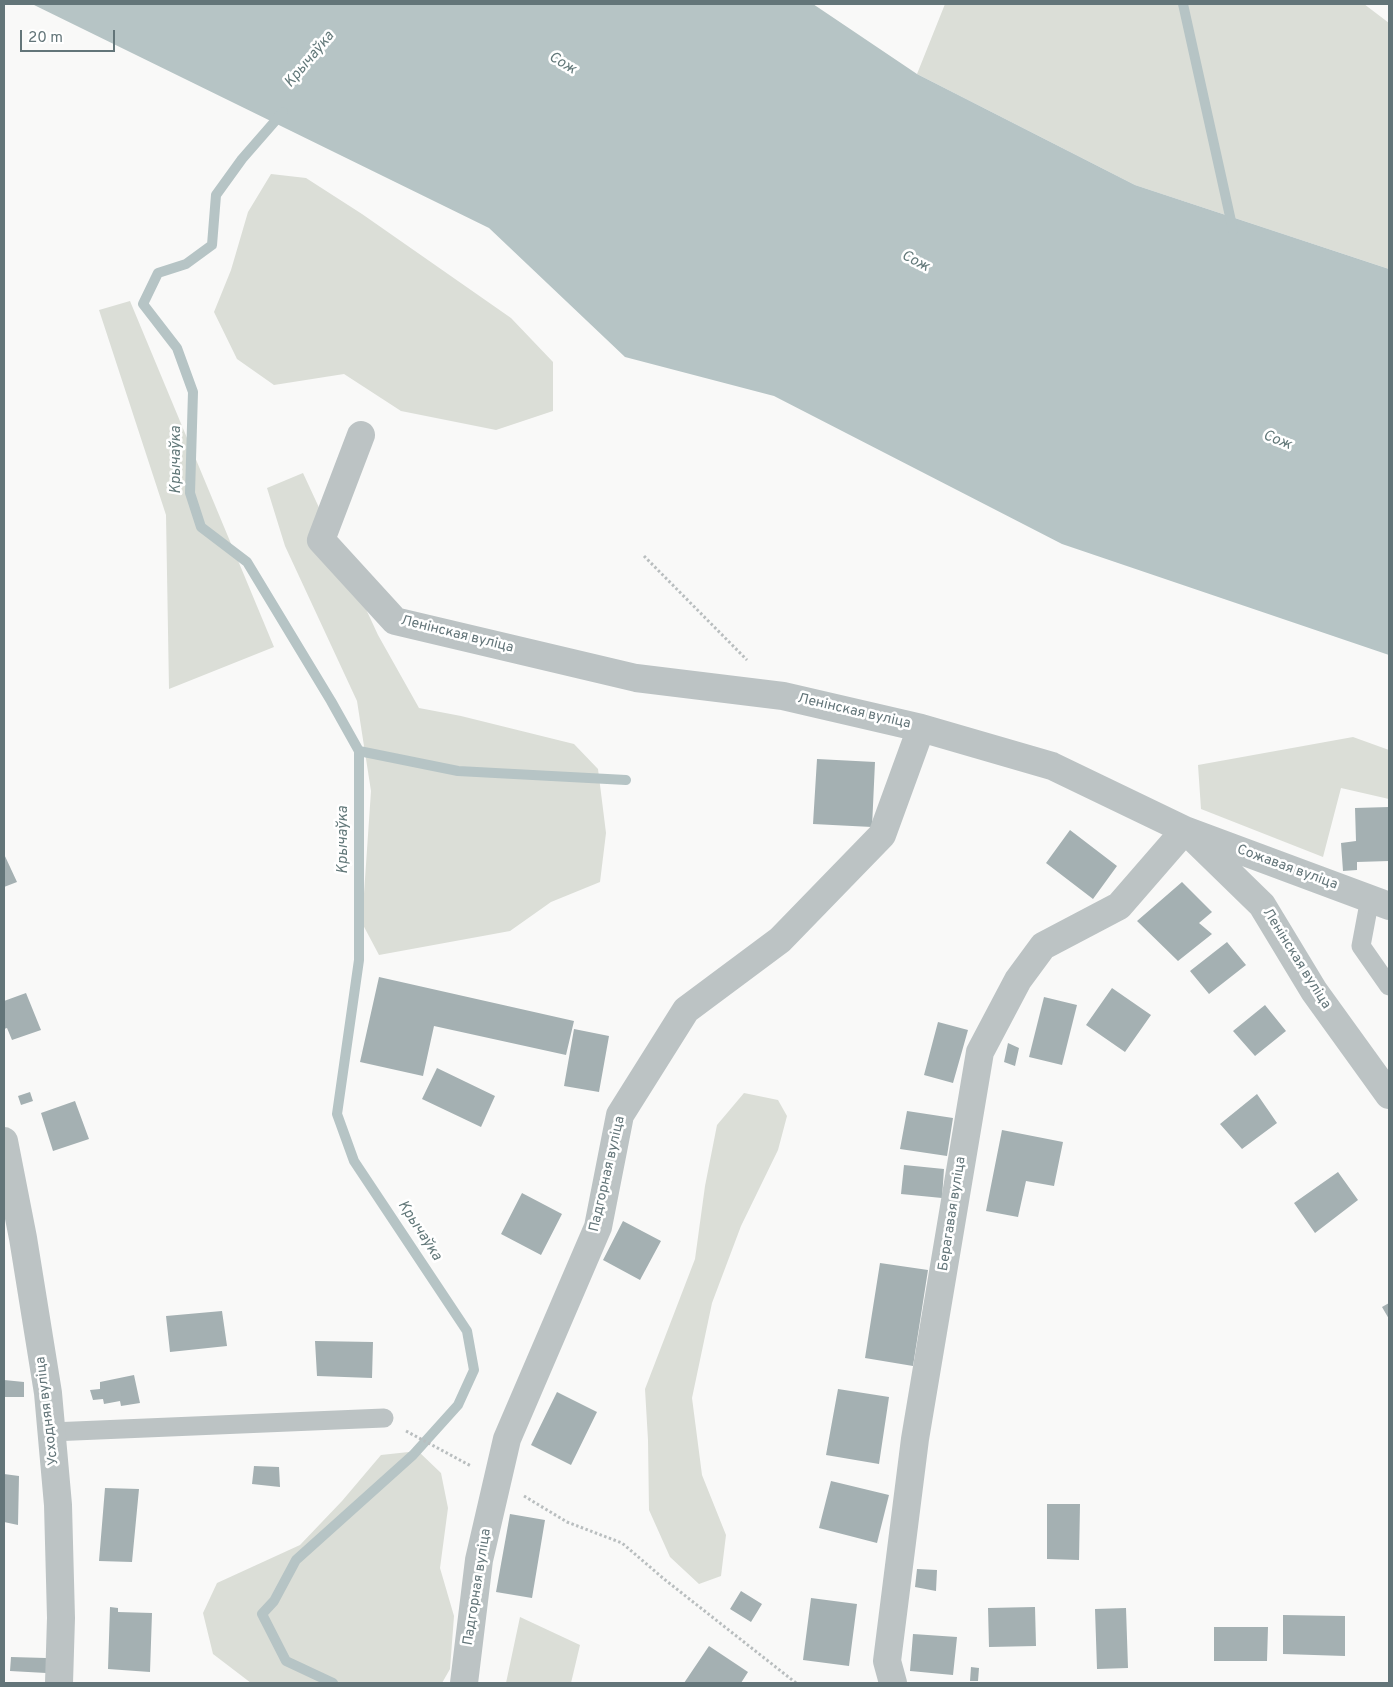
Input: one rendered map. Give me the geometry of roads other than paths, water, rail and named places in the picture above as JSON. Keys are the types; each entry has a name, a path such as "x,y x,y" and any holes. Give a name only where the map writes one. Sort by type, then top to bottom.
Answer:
{"street":[{"name":"Ленінская вуліца","path":"361,435 321,540 395,620 636,678 783,696 921,728 1052,766 1185,830 1262,905 1314,991 1389,1095"},
{"name":"Падгорная вуліца","path":"464,1683 479,1560 507,1439 598,1227 620,1115 686,1010 780,940 882,835 921,728"},
{"name":"Сожавая вуліца","path":"1185,830 1380,902"},
{"name":"Берагавая вуліца","path":"893,1683 887,1660 915,1439 980,1052 1018,980 1043,946 1119,906 1185,830"},
{"name":"Усходняя вуліца","path":"4,1141 23,1238 48,1394 52,1432 58,1505 61,1618 59,1683"}],"lane":[{"path":"1380,902 1361,946 1389,986"},
{"path":"52,1432 384,1418"}],"water":[{"name":"Сож","path":"32,4 813,4 917,74 1135,185 1389,269 1389,655 1062,544 774,396 625,357 489,228"}],"waterway":[{"path":"1183,4 1233,230"},
{"name":"Крычаўка","path":"283,112 242,159 216,195 212,245 186,264 158,273 143,304 177,348 193,392 190,493 201,527 247,562 359,751 359,960 337,1114 354,1161 467,1331 474,1370 458,1405 413,1455 296,1560 274,1601 262,1614 286,1661 333,1683"},
{"path":"359,751 458,771 626,780"}]}
